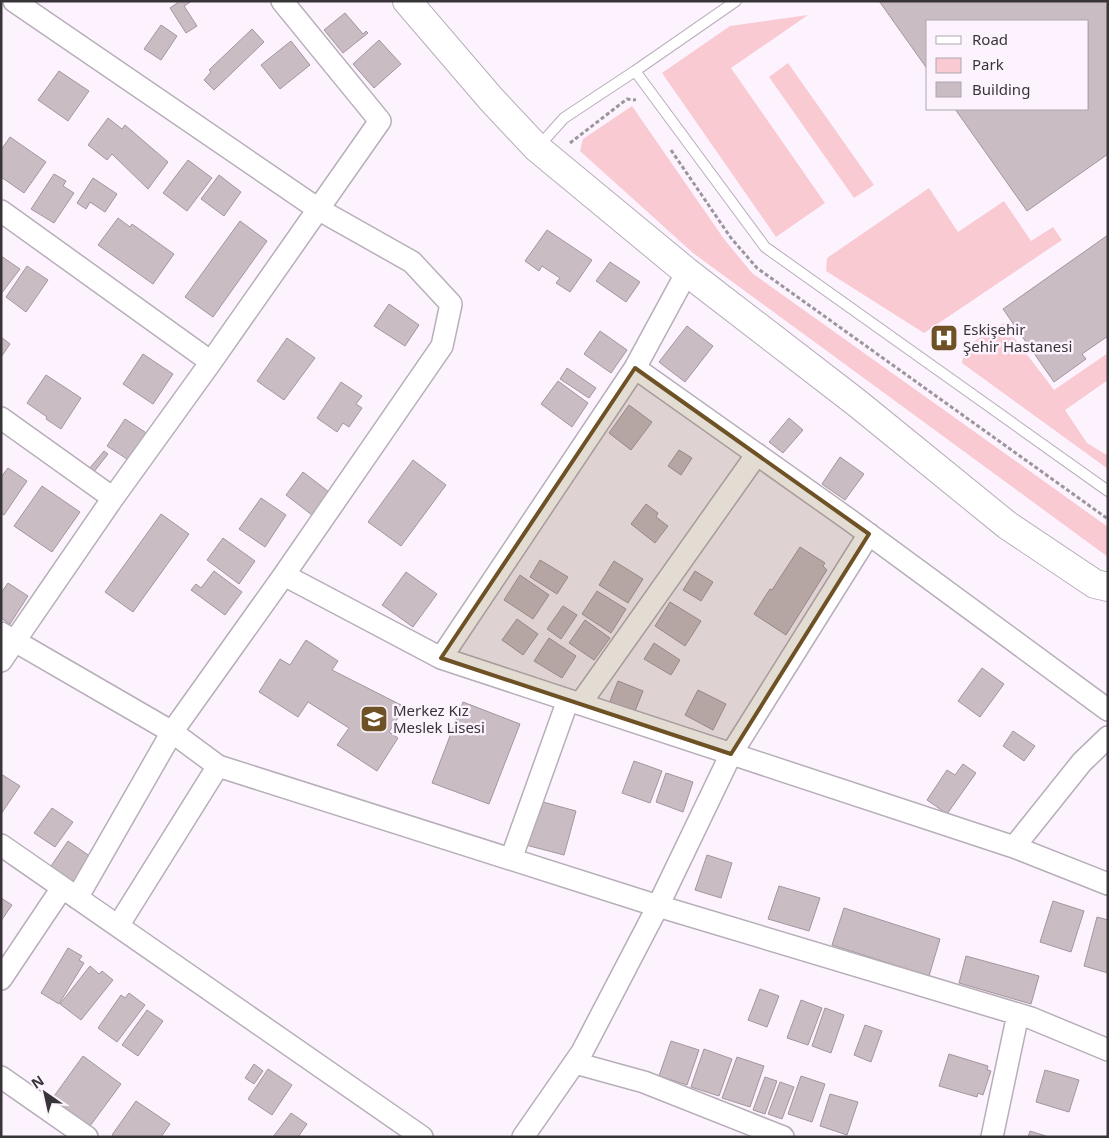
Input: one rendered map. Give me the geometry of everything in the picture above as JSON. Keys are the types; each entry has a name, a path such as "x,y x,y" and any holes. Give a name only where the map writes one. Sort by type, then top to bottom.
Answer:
{"street":[{"path":"1,979 70,893 172,732 284,575 442,346 451,304 412,262 318,209 14,1"},
{"path":"1,661 7,637 113,498 380,121 282,1"},
{"path":"408,1 491,99 537,148 687,272 857,403 1007,525 1095,584 1108,587"},
{"path":"1,211 211,362"},
{"path":"441,658 635,368 687,272"},
{"path":"635,368 869,534 1108,710"},
{"path":"1,418 113,498"},
{"path":"511,860 574,702 757,454"},
{"path":"523,1137 582,1052 658,906 731,754 869,534"},
{"path":"284,575 441,658 1014,847 1108,884"},
{"path":"7,637 172,732 218,766 658,906 1031,1018 1108,1050"},
{"path":"1014,847 1082,762 1108,737"},
{"path":"118,926 218,766"},
{"path":"1,845 422,1137"},
{"path":"992,1137 1018,1014"},
{"path":"574,1063 644,1082 783,1137"},
{"path":"3,1081 87,1137"}],"lane":[{"path":"537,148 564,118 736,1"},
{"path":"635,71 765,247 1108,490"}],"highlighted area":[{"path":"635,368 869,534 731,754 441,658"}],"green space":[{"path":"808,15 731,68 825,203 776,237 662,73 730,26"},
{"path":"788,63 874,185 854,198 769,77"},
{"path":"632,106 724,239 752,273 1108,527 1108,557 693,253 580,151 583,139"},
{"path":"929,188 958,232 1004,201 1031,241 1053,227 1062,240 924,333 826,271 827,258"},
{"path":"1003,323 1054,390 1108,353 1108,380 1065,410 1087,443 1105,454 1108,453 1108,469 962,363 965,347"}],"building":[{"path":"180,1 192,1 184,6 197,26 186,33 170,8"},
{"path":"879,1 1108,1 1108,154 1027,211 956,110 1089,110 1089,20 926,20 926,67"},
{"path":"345,13 363,34 366,31 368,33 343,53 324,30"},
{"path":"161,25 177,36 161,60 144,49"},
{"path":"252,29 264,42 214,90 204,80 211,72 209,70"},
{"path":"379,40 401,64 374,88 353,64"},
{"path":"291,41 310,65 280,89 261,65"},
{"path":"59,71 89,91 68,121 38,100"},
{"path":"108,118 122,129 125,125 168,162 148,189 112,154 107,160 88,145"},
{"path":"10,137 46,162 24,193 1,177 1,150"},
{"path":"188,160 212,178 187,211 163,193"},
{"path":"54,174 66,181 63,186 74,193 54,223 31,209"},
{"path":"219,175 241,192 224,216 201,199"},
{"path":"93,178 117,194 105,212 90,202 86,209 77,203"},
{"path":"118,218 130,227 132,224 174,254 153,284 98,245"},
{"path":"240,221 267,241 213,317 185,297"},
{"path":"547,230 592,260 570,292 556,283 560,278 542,266 539,271 525,261"},
{"path":"1108,235 1108,336 1082,354 1086,359 1054,382 1003,309"},
{"path":"1,256 20,269 1,294"},
{"path":"610,262 640,282 626,302 596,281"},
{"path":"27,266 48,280 26,312 6,297"},
{"path":"389,304 419,325 405,346 374,326"},
{"path":"687,326 713,346 685,382 659,362"},
{"path":"600,331 627,350 611,373 584,354"},
{"path":"1,337 10,344 1,357"},
{"path":"287,338 315,358 284,400 257,381"},
{"path":"143,354 173,374 153,404 123,384"},
{"path":"567,368 596,388 589,398 560,379"},
{"path":"46,375 81,398 61,429 27,403"},
{"path":"558,381 588,403 572,427 541,404"},
{"path":"341,382 362,396 356,404 362,408 349,427 343,423 337,432 317,418"},
{"path":"629,405 652,422 631,450 609,433"},
{"path":"789,418 803,430 783,453 769,442"},
{"path":"125,419 148,434 130,461 107,446"},
{"path":"679,450 692,458 681,475 668,466"},
{"path":"104,451 108,454 93,473 89,469"},
{"path":"840,457 864,474 845,500 822,484"},
{"path":"413,460 446,485 401,546 368,522"},
{"path":"8,468 27,481 4,515 1,513 1,477"},
{"path":"303,472 329,492 312,515 286,495"},
{"path":"42,486 80,512 52,552 14,526"},
{"path":"261,498 286,515 265,547 239,529"},
{"path":"646,504 658,513 656,517 668,526 655,543 631,524"},
{"path":"161,514 189,534 133,612 105,592"},
{"path":"223,538 255,561 239,584 207,560"},
{"path":"800,547 825,563 823,566 827,570 786,635 754,614"},
{"path":"540,560 568,577 557,594 530,577"},
{"path":"614,561 643,579 628,603 599,585"},
{"path":"214,571 242,592 225,615 191,590 196,584 201,588"},
{"path":"695,571 713,582 701,601 683,590"},
{"path":"406,572 437,594 413,627 382,605"},
{"path":"520,575 549,595 533,619 504,600"},
{"path":"8,583 28,596 10,624 1,618 1,593"},
{"path":"597,591 626,609 611,633 582,614"},
{"path":"670,602 701,621 685,646 655,626"},
{"path":"563,606 577,615 561,639 547,629"},
{"path":"517,619 538,634 523,655 502,640"},
{"path":"585,620 610,638 594,660 569,643"},
{"path":"549,638 576,656 562,678 534,661"},
{"path":"306,640 338,661 332,670 405,707 389,732 398,738 377,771 337,745 349,728 308,702 298,717 259,692 280,659 290,665"},
{"path":"654,643 680,660 671,675 644,659"},
{"path":"982,668 1004,684 980,717 958,701"},
{"path":"618,681 643,691 633,716 608,706"},
{"path":"698,690 726,704 713,730 685,715"},
{"path":"463,702 520,724 489,804 432,783"},
{"path":"1013,731 1035,746 1024,761 1003,746"},
{"path":"634,761 662,771 650,803 622,793"},
{"path":"963,764 976,773 947,814 927,800 947,770 955,775"},
{"path":"666,773 693,782 683,812 656,802"},
{"path":"1,774 20,786 1,814"},
{"path":"543,802 576,811 564,855 522,844 535,814 539,815"},
{"path":"52,808 73,822 55,847 34,833"},
{"path":"68,841 91,857 72,885 49,869"},
{"path":"707,855 732,863 721,898 695,890"},
{"path":"779,886 820,898 809,931 768,919"},
{"path":"1,898 12,905 1,921"},
{"path":"1053,901 1084,911 1071,952 1040,942"},
{"path":"844,908 940,939 929,976 832,945"},
{"path":"1097,917 1108,920 1108,973 1084,966"},
{"path":"68,948 82,956 79,960 84,963 59,1004 41,993"},
{"path":"966,956 1039,976 1031,1004 959,983"},
{"path":"90,966 99,974 102,971 113,980 81,1020 60,1004"},
{"path":"760,989 779,996 767,1027 748,1020"},
{"path":"129,993 145,1005 117,1042 98,1028 121,995 125,998"},
{"path":"801,1000 822,1008 808,1045 787,1038"},
{"path":"825,1008 844,1015 831,1053 812,1046"},
{"path":"147,1010 163,1021 138,1056 122,1045"},
{"path":"865,1025 882,1031 871,1062 854,1055"},
{"path":"671,1041 699,1050 687,1085 659,1076"},
{"path":"704,1049 732,1059 719,1096 691,1087"},
{"path":"949,1054 988,1066 987,1070 991,1071 983,1095 978,1093 977,1097 939,1086"},
{"path":"83,1056 121,1084 90,1126 52,1099"},
{"path":"737,1057 764,1066 750,1107 722,1098"},
{"path":"254,1064 263,1071 254,1084 245,1078"},
{"path":"268,1069 292,1085 272,1115 248,1099"},
{"path":"1045,1070 1079,1080 1069,1112 1036,1102"},
{"path":"801,1076 825,1084 812,1122 788,1114"},
{"path":"765,1077 777,1081 765,1114 753,1110"},
{"path":"780,1082 794,1087 782,1119 768,1114"},
{"path":"830,1094 858,1102 847,1135 820,1126"},
{"path":"136,1101 170,1124 161,1137 115,1137 112,1135"},
{"path":"291,1113 307,1124 298,1137 273,1137"},
{"path":"1030,1131 1049,1137 1028,1137"}],"place":[{"name":"Eskişehir Şehir Hastanesi","path":"944,338"},
{"name":"Merkez Kız Meslek Lisesi","path":"374,719"}]}
